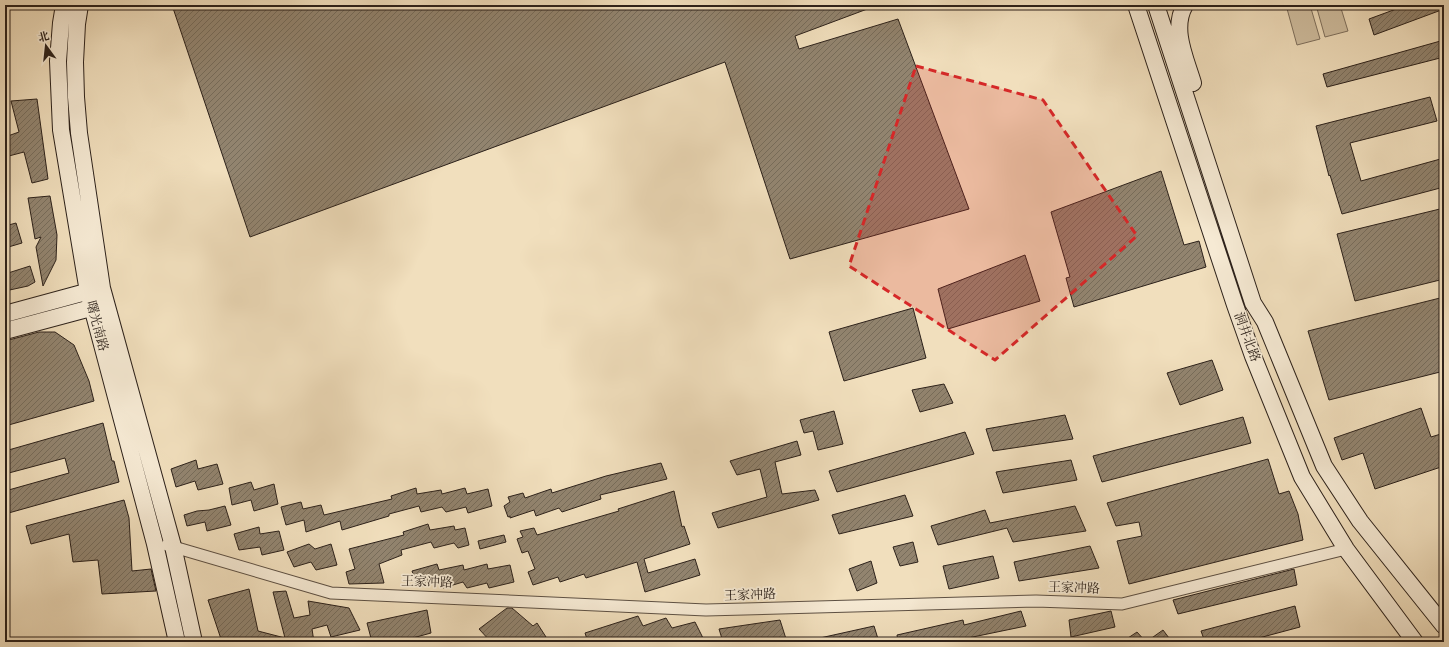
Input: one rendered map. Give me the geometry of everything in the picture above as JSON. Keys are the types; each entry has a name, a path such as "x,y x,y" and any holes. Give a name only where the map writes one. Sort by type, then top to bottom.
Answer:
{"main road":[{"name":"曙光南路","path":"64,5 58,61 61,130 95,290 173,546 194,642"},
{"name":"曙光南路","path":"80,5 77,24 75,62 76,97 95,290"},
{"name":"洞井北路","path":"1136,5 1253,356 1302,477 1346,549 1415,642"},
{"name":"洞井北路","path":"1156,5 1190,106 1252,303 1265,322 1324,466 1360,521 1444,626"},
{"path":"1185,5 1178,27 1193,85 1190,106"},
{"path":"5,314 95,290"},
{"name":"曙光南路","path":"100,306 177,642"},
{"path":"5,331 100,306"}],"street":[{"name":"王家冲路","path":"155,544 173,546 331,592 706,610 1036,601 1122,604 1346,549"}],"highlighted area":[{"path":"916,66 1043,100 1137,236 995,360 849,266"}],"shaded area":[{"path":"1286,5 1310,5 1320,39 1297,45"},
{"path":"1316,5 1340,5 1348,31 1325,37"}],"building":[{"path":"172,5 878,5 795,36 799,49 898,19 969,209 790,259 725,62 250,237"},
{"path":"1407,5 1444,5 1444,9 1374,35 1369,19"},
{"path":"1444,40 1444,57 1327,87 1323,74"},
{"path":"1430,97 1437,121 1350,143 1361,181 1444,158 1444,187 1342,214 1330,175 1329,176 1316,126"},
{"path":"37,99 48,179 32,183 24,152 5,157 5,137 19,132 11,101"},
{"path":"1161,171 1184,245 1199,241 1206,267 1074,307 1066,278 1070,277 1051,212"},
{"path":"50,196 57,235 56,260 43,286 36,247 41,237 35,239 28,198"},
{"path":"1444,208 1444,279 1355,301 1337,234"},
{"path":"16,223 22,243 5,248 5,226"},
{"path":"1025,255 1040,301 948,329 938,289"},
{"path":"30,266 35,282 28,286 5,291 5,274"},
{"path":"1444,297 1444,371 1329,400 1308,331"},
{"path":"913,308 926,358 844,381 829,332"},
{"path":"39,332 55,332 74,345 89,381 94,401 5,426 5,341"},
{"path":"1212,360 1223,390 1180,405 1167,373"},
{"path":"944,384 953,403 920,412 912,390"},
{"path":"1421,408 1431,437 1444,433 1444,466 1375,489 1363,453 1342,460 1334,438"},
{"path":"834,411 843,444 818,450 813,431 804,433 800,420"},
{"path":"1065,415 1073,439 993,451 986,429"},
{"path":"1243,417 1251,443 1102,482 1093,456"},
{"path":"103,423 112,461 114,461 119,482 5,514 5,491 69,473 65,458 5,474 5,451"},
{"path":"965,432 974,454 837,492 829,471"},
{"path":"797,441 801,455 775,462 782,494 815,490 819,500 718,528 712,513 767,497 760,469 737,475 730,461"},
{"path":"1268,459 1279,494 1289,491 1298,514 1303,540 1129,584 1117,541 1142,536 1139,522 1116,526 1107,503"},
{"path":"196,460 198,469 217,464 223,484 198,490 195,481 176,487 171,469"},
{"path":"1071,460 1077,480 1003,493 996,472"},
{"path":"661,463 667,479 600,495 601,499 562,512 559,508 536,516 534,510 510,518 510,516 508,517 504,506 510,502 508,497 523,493 525,498 551,489 552,493 606,476"},
{"path":"251,482 254,490 274,484 278,504 254,511 251,500 232,505 229,488"},
{"path":"416,488 417,494 441,490 442,494 465,488 467,494 488,489 492,506 468,513 466,507 446,512 442,507 421,512 419,506 389,514 389,516 342,530 340,521 306,532 304,520 286,525 281,507 301,502 303,509 321,505 324,515 392,499 391,496"},
{"path":"674,491 682,527 684,526 690,544 644,559 648,573 695,559 700,575 645,592 637,562 586,578 584,574 560,582 558,577 533,585 528,572 535,569 528,551 522,553 517,539 523,537 520,531 534,528 537,535 619,511 618,509"},
{"path":"905,495 913,516 839,534 832,515"},
{"path":"124,500 129,518 132,571 151,569 156,591 102,594 98,560 73,562 69,534 31,544 26,526"},
{"path":"225,506 231,525 207,531 205,522 187,526 184,515"},
{"path":"1075,506 1086,531 1013,542 1007,528 938,545 931,526 985,510 990,523"},
{"path":"428,524 430,530 454,526 455,530 465,528 469,545 458,548 454,543 434,548 431,542 401,550 402,555 379,564 384,583 349,584 346,572 355,569 349,549 404,535 403,532"},
{"path":"259,527 260,534 279,531 284,550 262,555 260,547 239,550 234,534"},
{"path":"504,535 506,542 480,549 478,541"},
{"path":"913,542 918,562 900,566 893,547"},
{"path":"309,544 315,549 331,544 337,565 316,570 311,562 294,567 287,552"},
{"path":"1090,546 1099,568 1019,581 1014,562"},
{"path":"993,556 999,578 949,589 943,566"},
{"path":"871,561 877,583 857,591 849,569"},
{"path":"437,564 439,570 463,565 464,570 487,564 488,569 510,565 514,582 489,588 487,583 467,588 463,582 443,588 440,582 418,587 412,571"},
{"path":"1294,569 1297,585 1178,614 1173,600"},
{"path":"249,589 258,631 285,638 273,592 286,591 294,618 310,615 308,601 349,608 360,630 331,637 327,625 312,629 314,642 222,642 208,600"},
{"path":"1295,606 1300,627 1244,642 1205,642 1201,631"},
{"path":"507,608 512,608 533,626 537,623 546,637 537,642 491,642 479,629"},
{"path":"427,610 431,633 398,642 372,642 367,623"},
{"path":"1021,611 1026,626 968,638 969,640 961,642 898,642 897,635 963,620 964,625"},
{"path":"1111,611 1115,627 1071,637 1069,620"},
{"path":"638,616 643,626 666,618 672,628 695,622 703,638 688,642 667,642 667,639 654,642 638,642 636,639 623,642 588,642 585,633"},
{"path":"780,620 787,642 723,642 719,629"},
{"path":"874,626 879,642 820,642 820,638"},
{"path":"1163,630 1172,642 1146,642"},
{"path":"1137,632 1146,642 1122,642"}]}
